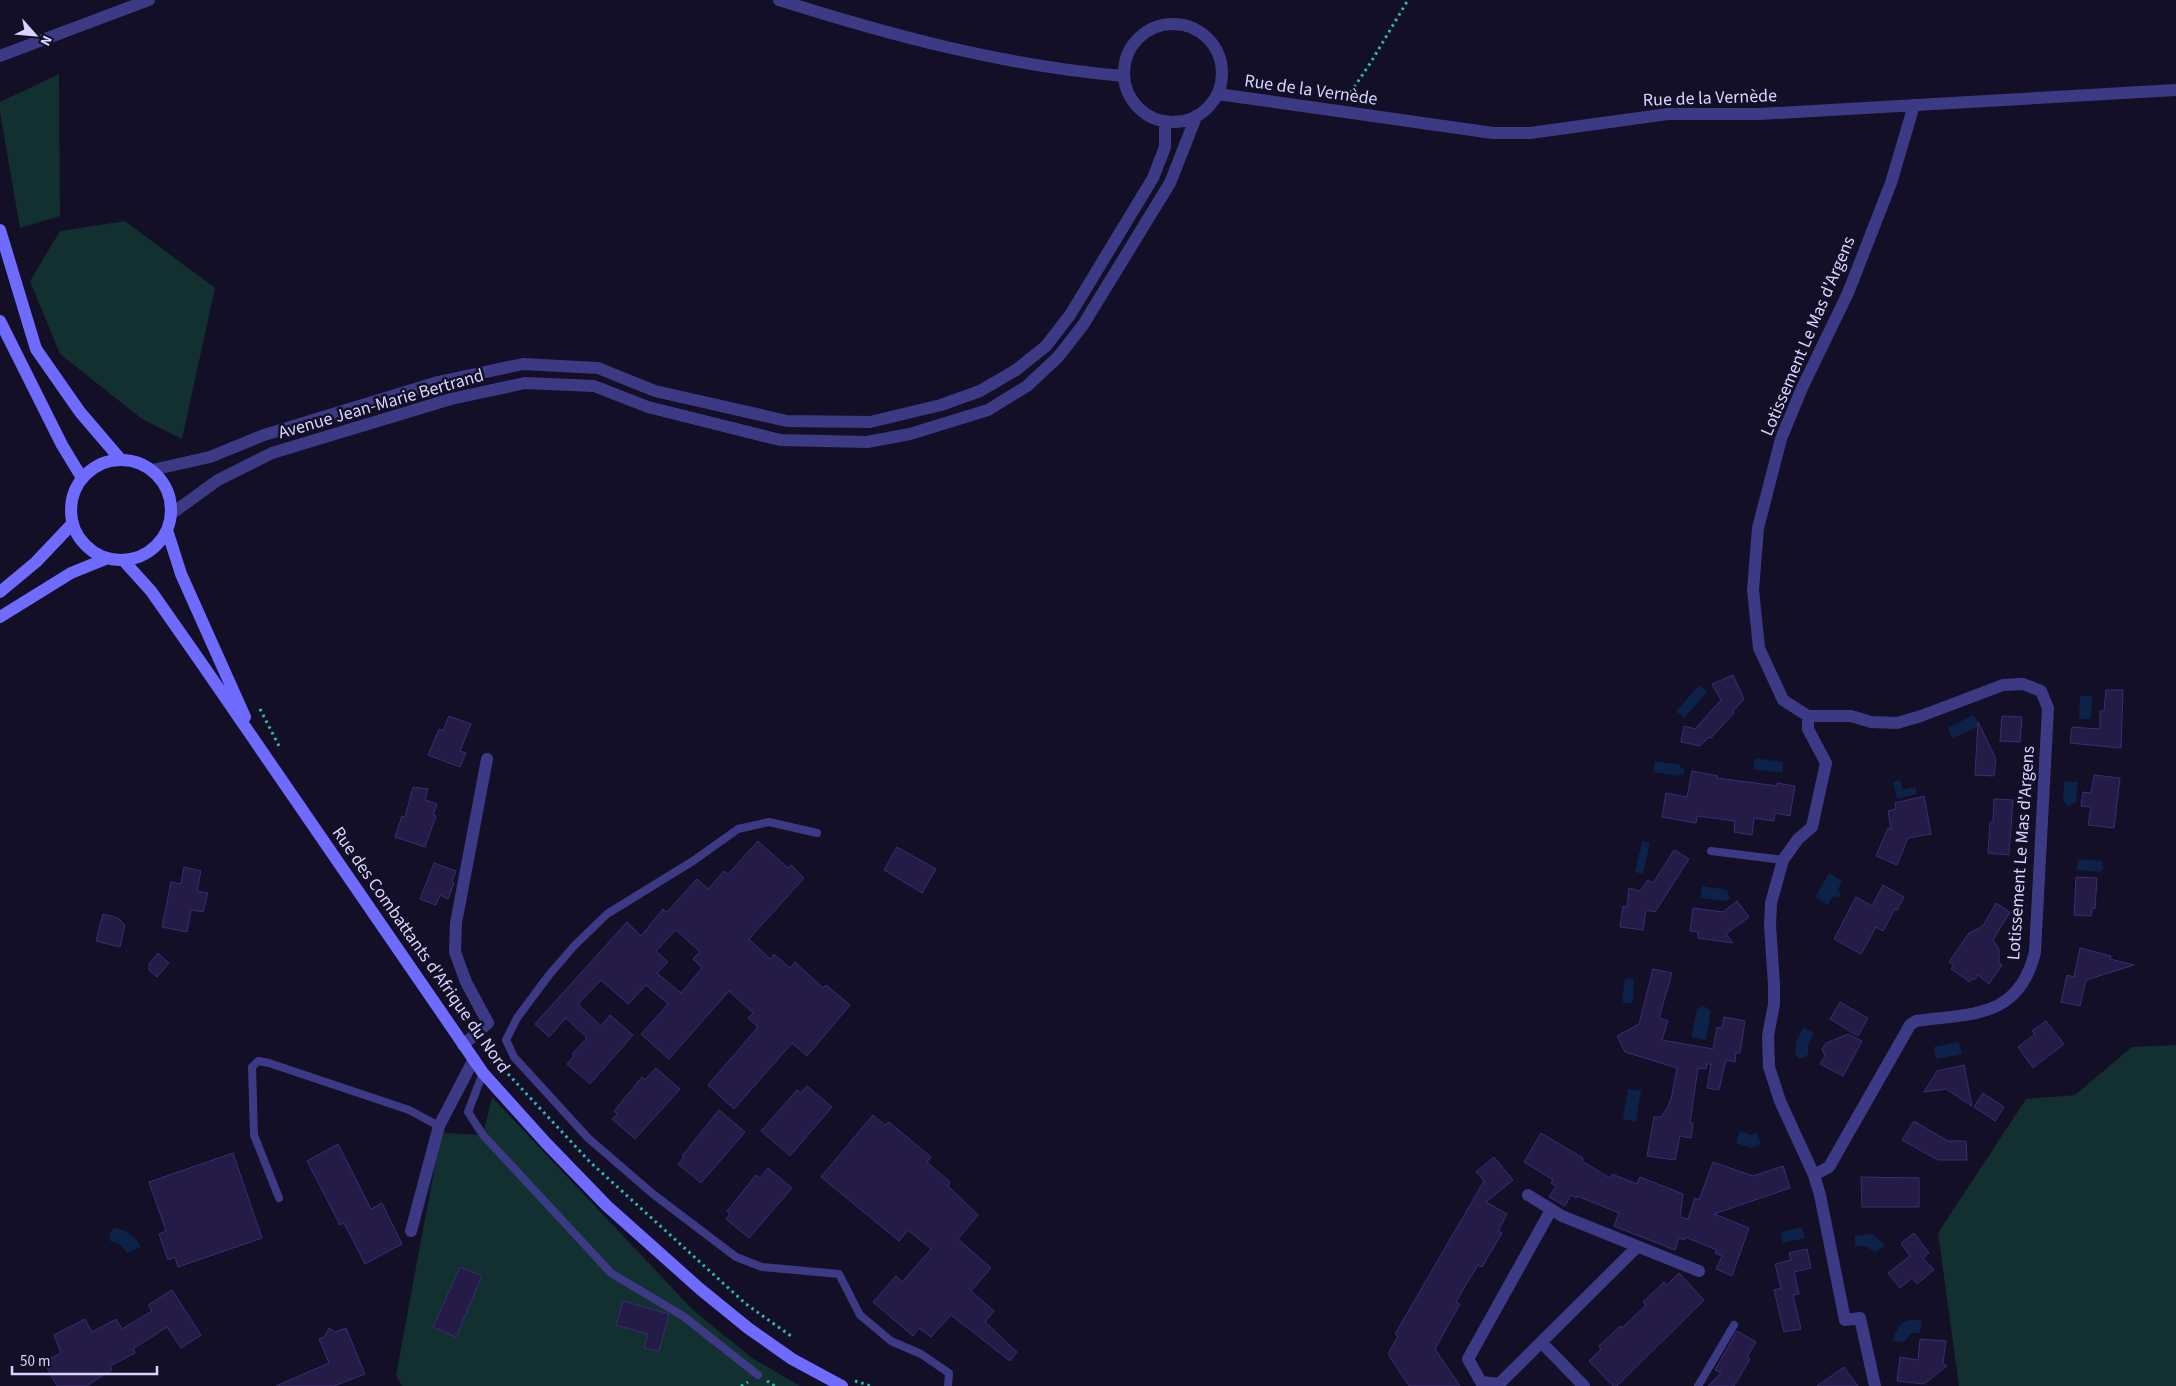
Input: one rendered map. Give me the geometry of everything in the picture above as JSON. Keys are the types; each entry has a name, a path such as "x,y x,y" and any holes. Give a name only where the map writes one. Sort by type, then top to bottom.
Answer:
{"main road":[{"path":"0,230 36,349 80,412 121,460"},
{"path":"0,321 62,446 82,478"},
{"path":"121,460 137,462 152,470 163,482 170,498 171,514 167,530 159,542 137,558 123,560 108,558 92,551 80,539 72,523 71,507 74,492 82,478 100,465 121,460"},
{"path":"0,592 36,562 72,523"},
{"name":"Rue des Combattants d'Afrique du Nord","path":"167,530 181,574 261,751"},
{"path":"0,617 71,573 108,558"},
{"name":"Rue des Combattants d'Afrique du Nord","path":"123,560 151,591 483,1073 607,1206 700,1289 748,1328 792,1359 842,1386"}],"street":[{"path":"0,56 149,0"},
{"path":"779,0 890,35 994,58 1074,72 1124,76"},
{"path":"1177,23 1192,27 1206,35 1216,48 1222,62 1223,79 1218,94 1209,107 1196,117 1181,122 1165,122 1150,117 1137,107 1128,93 1124,76 1126,59 1133,44 1145,32 1160,25 1177,23"},
{"name":"Rue de la Vernède","path":"1218,94 1493,133 1530,133 1668,114 1760,114 2176,90"},
{"name":"Lotissement Le Mas d'Argens","path":"1814,1175 1829,1167 1910,1025 1916,1021 1992,1008 2007,1001 2020,988 2030,971 2035,952 2048,708 2041,691 2023,684 2003,685 1898,723 1871,722 1851,716 1808,716 1783,700 1759,648 1753,590 1758,528 1781,440 1802,388 1848,293 1891,183 1914,105"},
{"name":"Avenue Jean-Marie Bertrand","path":"171,514 218,480 272,453 452,398 526,384 594,386 648,407 780,440 867,442 910,434 988,410 1027,386 1058,357 1083,325 1170,183 1196,117"},
{"name":"Avenue Jean-Marie Bertrand","path":"152,470 210,457 264,435 438,382 522,364 598,368 655,391 787,421 870,422 941,405 980,391 1016,370 1046,346 1070,315 1153,178 1165,147 1165,122"},
{"path":"1808,716 1808,729 1826,763 1812,827 1798,839 1783,860 1771,902 1770,925 1774,1004 1768,1036 1769,1066 1780,1100 1814,1175 1820,1194 1845,1320 1860,1318 1875,1386"},
{"path":"463,1045 488,1023 466,982 456,952 456,923 487,759"},
{"path":"411,1231 439,1126 474,1060"},
{"path":"1528,1195 1551,1210 1699,1271"},
{"path":"1551,1210 1468,1359 1481,1382 1499,1384 1637,1247"},
{"path":"1541,1342 1584,1386"}],"lane":[{"path":"817,834 769,822 738,829 693,861 607,914 574,946 549,975 517,1018 506,1040 514,1057 588,1138 653,1194 736,1257 762,1267 839,1274 860,1315 891,1341 921,1354 949,1373 948,1386"},
{"path":"1711,851 1783,860"},
{"path":"279,1198 254,1135 251,1078 252,1067 258,1061 269,1062 410,1110 439,1126"},
{"path":"483,1073 468,1112 483,1135 610,1273 683,1316 758,1375"},
{"path":"1698,1386 1734,1325"}],"path":[{"path":"1338,110 1372,62 1408,0"}],"green space":[{"path":"59,74 60,216 20,228 0,112 0,102"},
{"path":"125,221 215,288 182,439 142,419 60,354 30,281 60,231"},
{"path":"2176,1045 2176,1386 1959,1386 1938,1233 2026,1099 2075,1095 2132,1047"},
{"path":"492,1097 693,1310 752,1358 800,1386 402,1386 396,1375 441,1133 483,1135"}],"water":[{"path":"1700,685 1707,692 1684,718 1676,711"},
{"path":"2080,696 2092,696 2091,719 2079,719"},
{"path":"1974,716 1978,723 1977,727 1952,739 1948,728"},
{"path":"1755,758 1783,762 1782,773 1753,769"},
{"path":"1655,761 1681,765 1680,768 1684,769 1684,775 1653,772"},
{"path":"1900,780 1903,790 1915,787 1917,794 1897,799 1893,782"},
{"path":"2064,781 2078,782 2076,802 2069,806 2063,801"},
{"path":"1642,841 1650,843 1643,874 1635,872"},
{"path":"2078,859 2101,861 2104,868 2100,872 2077,870"},
{"path":"1829,873 1842,881 1837,891 1840,892 1840,896 1838,898 1833,896 1828,905 1815,897"},
{"path":"1702,886 1727,890 1730,898 1726,901 1700,898"},
{"path":"1625,978 1634,979 1633,1002 1630,1003 1624,1003 1622,1000"},
{"path":"1702,1006 1711,1011 1706,1040 1691,1037 1697,1009"},
{"path":"1803,1027 1814,1033 1808,1045 1808,1054 1804,1058 1799,1058 1795,1054 1796,1042"},
{"path":"1959,1042 1962,1054 1936,1059 1934,1047"},
{"path":"1628,1089 1641,1091 1636,1122 1623,1119"},
{"path":"1740,1131 1751,1135 1756,1133 1761,1144 1751,1148 1736,1143"},
{"path":"1802,1227 1805,1238 1783,1243 1781,1232"},
{"path":"115,1228 130,1234 141,1247 127,1253 120,1244 110,1241 110,1232"},
{"path":"1873,1234 1885,1246 1875,1252 1866,1246 1855,1246 1855,1236"},
{"path":"1910,1320 1922,1320 1920,1333 1911,1333 1904,1342 1892,1341 1902,1323"}],"building":[{"path":"1733,675 1744,699 1733,711 1734,713 1711,738 1709,737 1700,746 1681,742 1684,726 1695,729 1721,700 1712,684"},
{"path":"2106,690 2123,690 2121,748 2070,743 2072,727 2100,729 2100,711 2104,711"},
{"path":"449,716 471,724 460,751 466,753 460,767 428,755 439,729 443,731"},
{"path":"2002,716 2022,717 2020,742 2000,741"},
{"path":"1978,722 1996,759 1994,776 1975,775"},
{"path":"1692,771 1718,776 1717,778 1777,786 1777,783 1795,786 1790,816 1775,813 1774,821 1754,818 1752,835 1734,832 1735,821 1697,816 1696,823 1662,817 1666,793 1687,797"},
{"path":"2094,775 2120,778 2114,828 2088,825 2091,807 2081,806 2083,792 2091,793"},
{"path":"413,787 428,789 425,800 437,804 433,815 436,816 425,847 395,837 402,816 405,817"},
{"path":"1924,796 1931,834 1908,838 1897,865 1876,856 1888,828 1891,829 1888,811 1896,809 1895,803"},
{"path":"1994,799 2013,800 2009,855 1988,853 1990,822 1993,823"},
{"path":"758,841 788,868 791,865 804,878 749,939 770,959 774,954 790,968 795,962 823,988 826,985 850,1005 807,1056 792,1043 734,1109 708,1085 758,1027 748,1018 753,1013 729,991 669,1059 641,1034 668,1004 646,985 628,1004 601,980 578,1004 601,1026 610,1015 633,1035 590,1084 567,1064 574,1056 572,1054 587,1038 566,1018 549,1037 535,1024 627,922 641,936 663,909 667,912 697,879 708,889 724,871 728,874","holes":["676,930 700,952 693,959 702,968 681,993 657,973 668,962 656,951"]},
{"path":"897,847 936,869 922,893 884,870"},
{"path":"1674,850 1689,859 1655,912 1646,910 1643,930 1620,927 1623,906 1627,907 1629,888 1640,891 1648,880 1653,883"},
{"path":"434,863 456,871 448,899 440,895 436,905 420,899"},
{"path":"184,867 201,871 197,891 208,893 203,912 191,910 187,932 162,927 171,882 181,884"},
{"path":"2076,877 2097,878 2095,909 2092,908 2091,916 2074,915"},
{"path":"1883,885 1904,897 1883,931 1876,927 1861,954 1834,939 1856,897 1872,906"},
{"path":"1737,901 1749,917 1726,934 1733,943 1698,938 1698,932 1690,931 1693,908 1723,912"},
{"path":"1996,903 2010,912 1993,940 1999,949 1999,962 2002,965 1989,984 1978,975 1974,980 1972,978 1970,982 1951,969 1954,965 1949,962 1969,933 1983,926"},
{"path":"103,914 118,918 125,925 120,947 96,941"},
{"path":"2080,948 2111,956 2110,959 2134,965 2086,980 2080,1006 2061,1002 2067,975 2074,977"},
{"path":"158,953 169,963 157,977 149,970 149,964"},
{"path":"1653,969 1672,973 1659,1018 1668,1021 1662,1040 1713,1049 1717,1027 1722,1028 1724,1017 1745,1021 1740,1053 1736,1053 1735,1062 1726,1060 1719,1090 1707,1088 1711,1064 1707,1064 1706,1069 1698,1068 1690,1123 1693,1123 1691,1138 1680,1136 1675,1160 1647,1156 1654,1117 1661,1117 1668,1107 1677,1068 1625,1052 1617,1036 1639,1024"},
{"path":"1840,1002 1868,1018 1858,1036 1830,1019"},
{"path":"2046,1021 2064,1044 2033,1068 2018,1047 2035,1034 2032,1031"},
{"path":"1848,1034 1862,1041 1843,1076 1820,1064 1825,1056 1822,1049 1826,1043"},
{"path":"1964,1065 1972,1106 1946,1089 1924,1092 1937,1071"},
{"path":"656,1068 680,1089 635,1139 612,1119 617,1114 614,1111 642,1077 645,1080"},
{"path":"807,1086 832,1107 790,1156 761,1131 797,1090 801,1093"},
{"path":"1983,1093 2004,1107 1995,1121 1974,1107"},
{"path":"719,1110 745,1132 701,1183 678,1164 684,1157 682,1156"},
{"path":"873,1115 885,1125 889,1122 931,1157 927,1162 950,1182 948,1186 978,1215 958,1239 991,1268 971,1291 994,1311 985,1322 1017,1352 1010,1361 951,1315 931,1337 919,1328 913,1336 873,1302 896,1276 902,1282 931,1249 908,1230 899,1241 821,1177"},
{"path":"1914,1121 1948,1141 1966,1141 1967,1160 1938,1160 1902,1140"},
{"path":"1541,1133 1583,1158 1582,1161 1610,1178 1612,1174 1637,1184 1640,1177 1683,1194 1680,1217 1688,1219 1695,1198 1699,1200 1713,1162 1753,1176 1783,1166 1790,1188 1714,1214 1749,1228 1732,1276 1716,1269 1722,1256 1715,1253 1717,1250 1685,1237 1684,1240 1679,1238 1675,1250 1614,1226 1619,1213 1577,1196 1576,1198 1571,1195 1565,1206 1549,1197 1556,1186 1551,1183 1553,1180 1524,1162"},
{"path":"338,1144 371,1209 382,1203 402,1244 365,1264 344,1223 340,1225 307,1161"},
{"path":"233,1153 262,1238 178,1267 175,1257 168,1260 159,1234 166,1231 149,1182"},
{"path":"1494,1157 1513,1180 1486,1202 1507,1214 1498,1231 1502,1233 1482,1267 1478,1265 1464,1288 1456,1302 1460,1304 1435,1349 1460,1386 1409,1386 1388,1354 1398,1336 1395,1334 1484,1181 1476,1172"},
{"path":"768,1168 792,1188 749,1238 726,1219 730,1214 727,1211 756,1175 760,1178"},
{"path":"1861,1177 1919,1178 1919,1207 1862,1207"},
{"path":"1914,1233 1929,1253 1923,1258 1934,1270 1917,1284 1912,1278 1900,1288 1888,1273 1910,1256 1901,1243"},
{"path":"1807,1249 1811,1268 1794,1272 1799,1294 1793,1295 1801,1329 1784,1332 1774,1290 1781,1288 1775,1264 1791,1260 1789,1253"},
{"path":"460,1267 482,1276 456,1337 433,1327"},
{"path":"1679,1273 1704,1300 1617,1386 1613,1386 1589,1361 1601,1349 1599,1346 1620,1326 1622,1328 1646,1305 1643,1302 1664,1282 1667,1285"},
{"path":"172,1290 201,1335 181,1348 167,1327 133,1349 135,1353 110,1366 112,1370 86,1386 57,1386 44,1362 61,1353 54,1335 85,1319 92,1332 116,1319 122,1329 152,1311 148,1305"},
{"path":"623,1301 669,1314 659,1351 644,1348 648,1334 616,1325"},
{"path":"329,1328 335,1332 346,1328 365,1374 334,1386 276,1386 329,1363 319,1339 324,1337"},
{"path":"1737,1331 1756,1342 1747,1357 1750,1359 1734,1386 1708,1386 1721,1373 1715,1370"},
{"path":"1920,1339 1946,1341 1943,1363 1947,1366 1924,1384 1897,1381 1900,1357 1918,1360"},
{"path":"1844,1367 1858,1386 1817,1386"}]}
